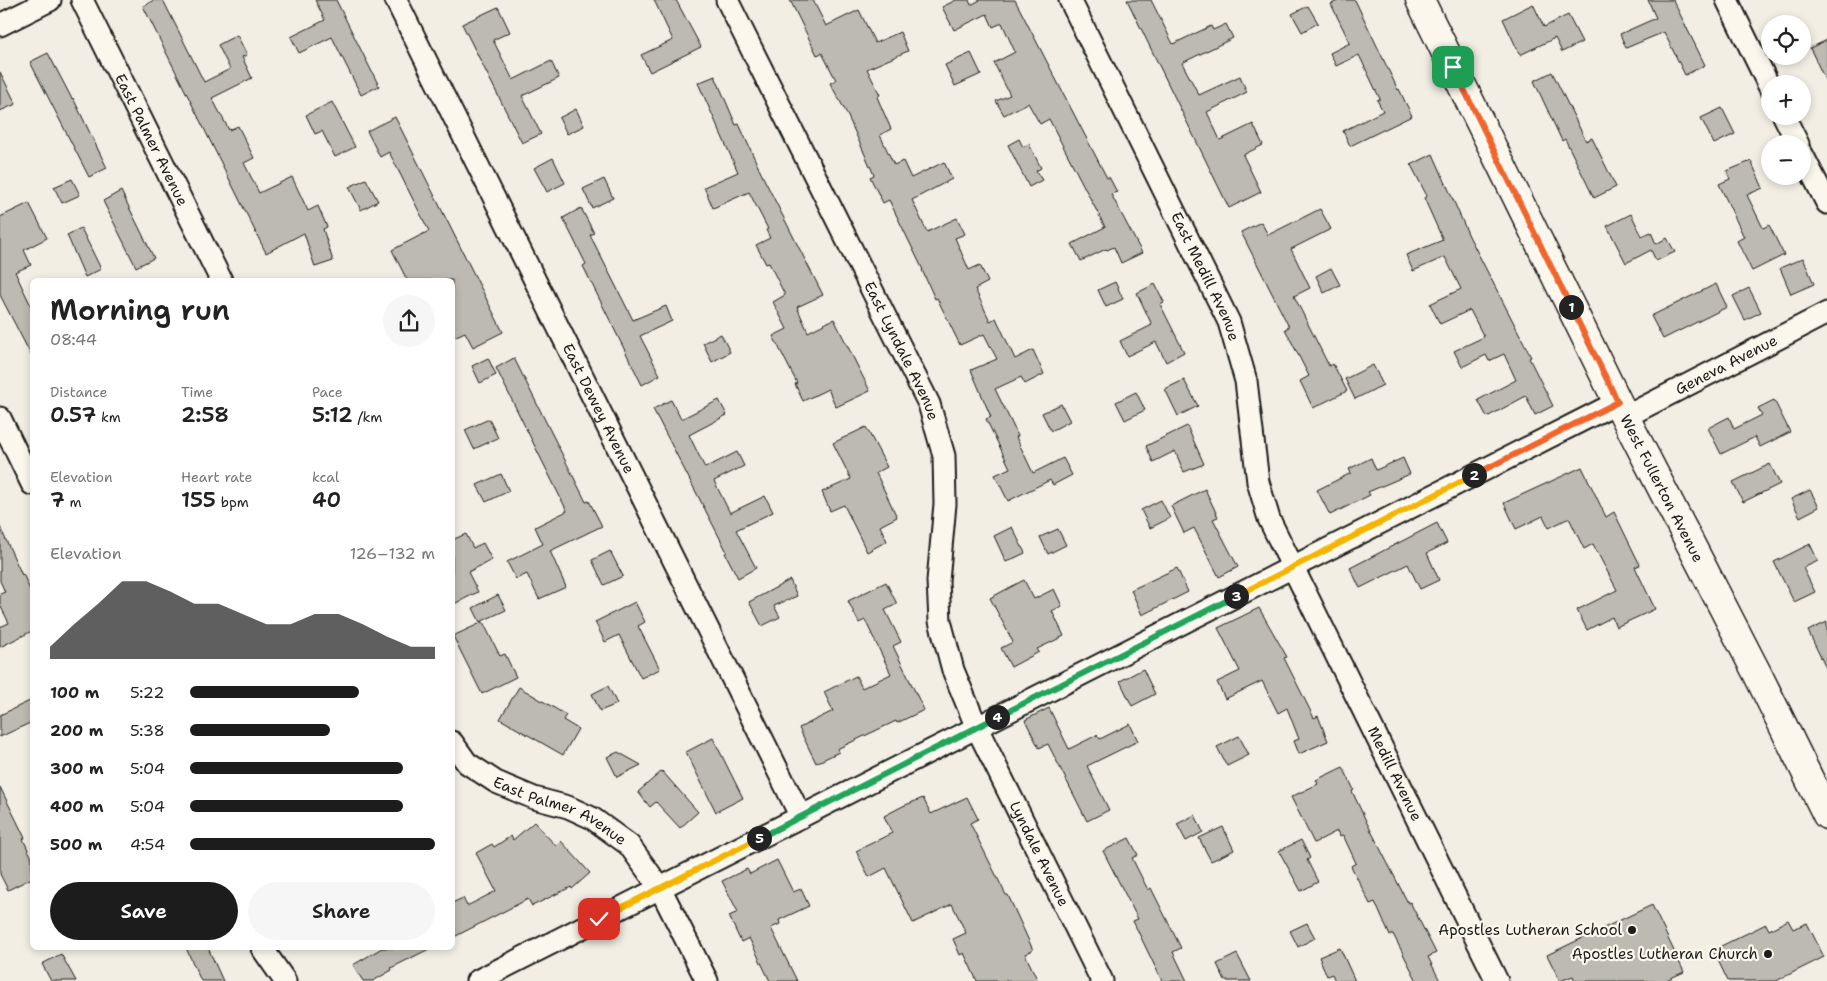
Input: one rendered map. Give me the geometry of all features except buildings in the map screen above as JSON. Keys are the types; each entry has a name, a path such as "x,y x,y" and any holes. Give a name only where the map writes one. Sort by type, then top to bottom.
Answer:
{"street":[{"path":"0,25 50,0"},
{"name":"East Palmer Avenue","path":"82,0 220,278"},
{"name":"East Dewey Avenue","path":"396,0 801,817"},
{"name":"East Lyndale Avenue","path":"727,0 929,404 944,456 945,504 938,581 940,621 953,670 977,728"},
{"name":"East Medill Avenue","path":"1070,0 1229,322 1246,381 1258,482 1269,520 1292,568"},
{"name":"West Fullerton Avenue","path":"1420,0 1621,410 1758,675 1827,815"},
{"path":"1727,0 1764,75"},
{"path":"1811,172 1827,203"},
{"name":"Geneva Avenue","path":"477,981 1292,568 1827,313"},
{"path":"0,418 30,480"},
{"name":"Medill Avenue","path":"1292,568 1497,981"},
{"name":"Lyndale Avenue","path":"977,728 1102,981"},
{"name":"East Palmer Avenue","path":"455,746 467,763 496,782 534,798 568,807 592,818 629,845 660,888 707,981"},
{"path":"263,950 285,981"}],"place":[{"name":"Apostles Lutheran School","path":"1632,930"},
{"name":"Apostles Lutheran Church","path":"1768,954"}],"route":[{"path":"599,919 1618,402 1453,67"}]}
